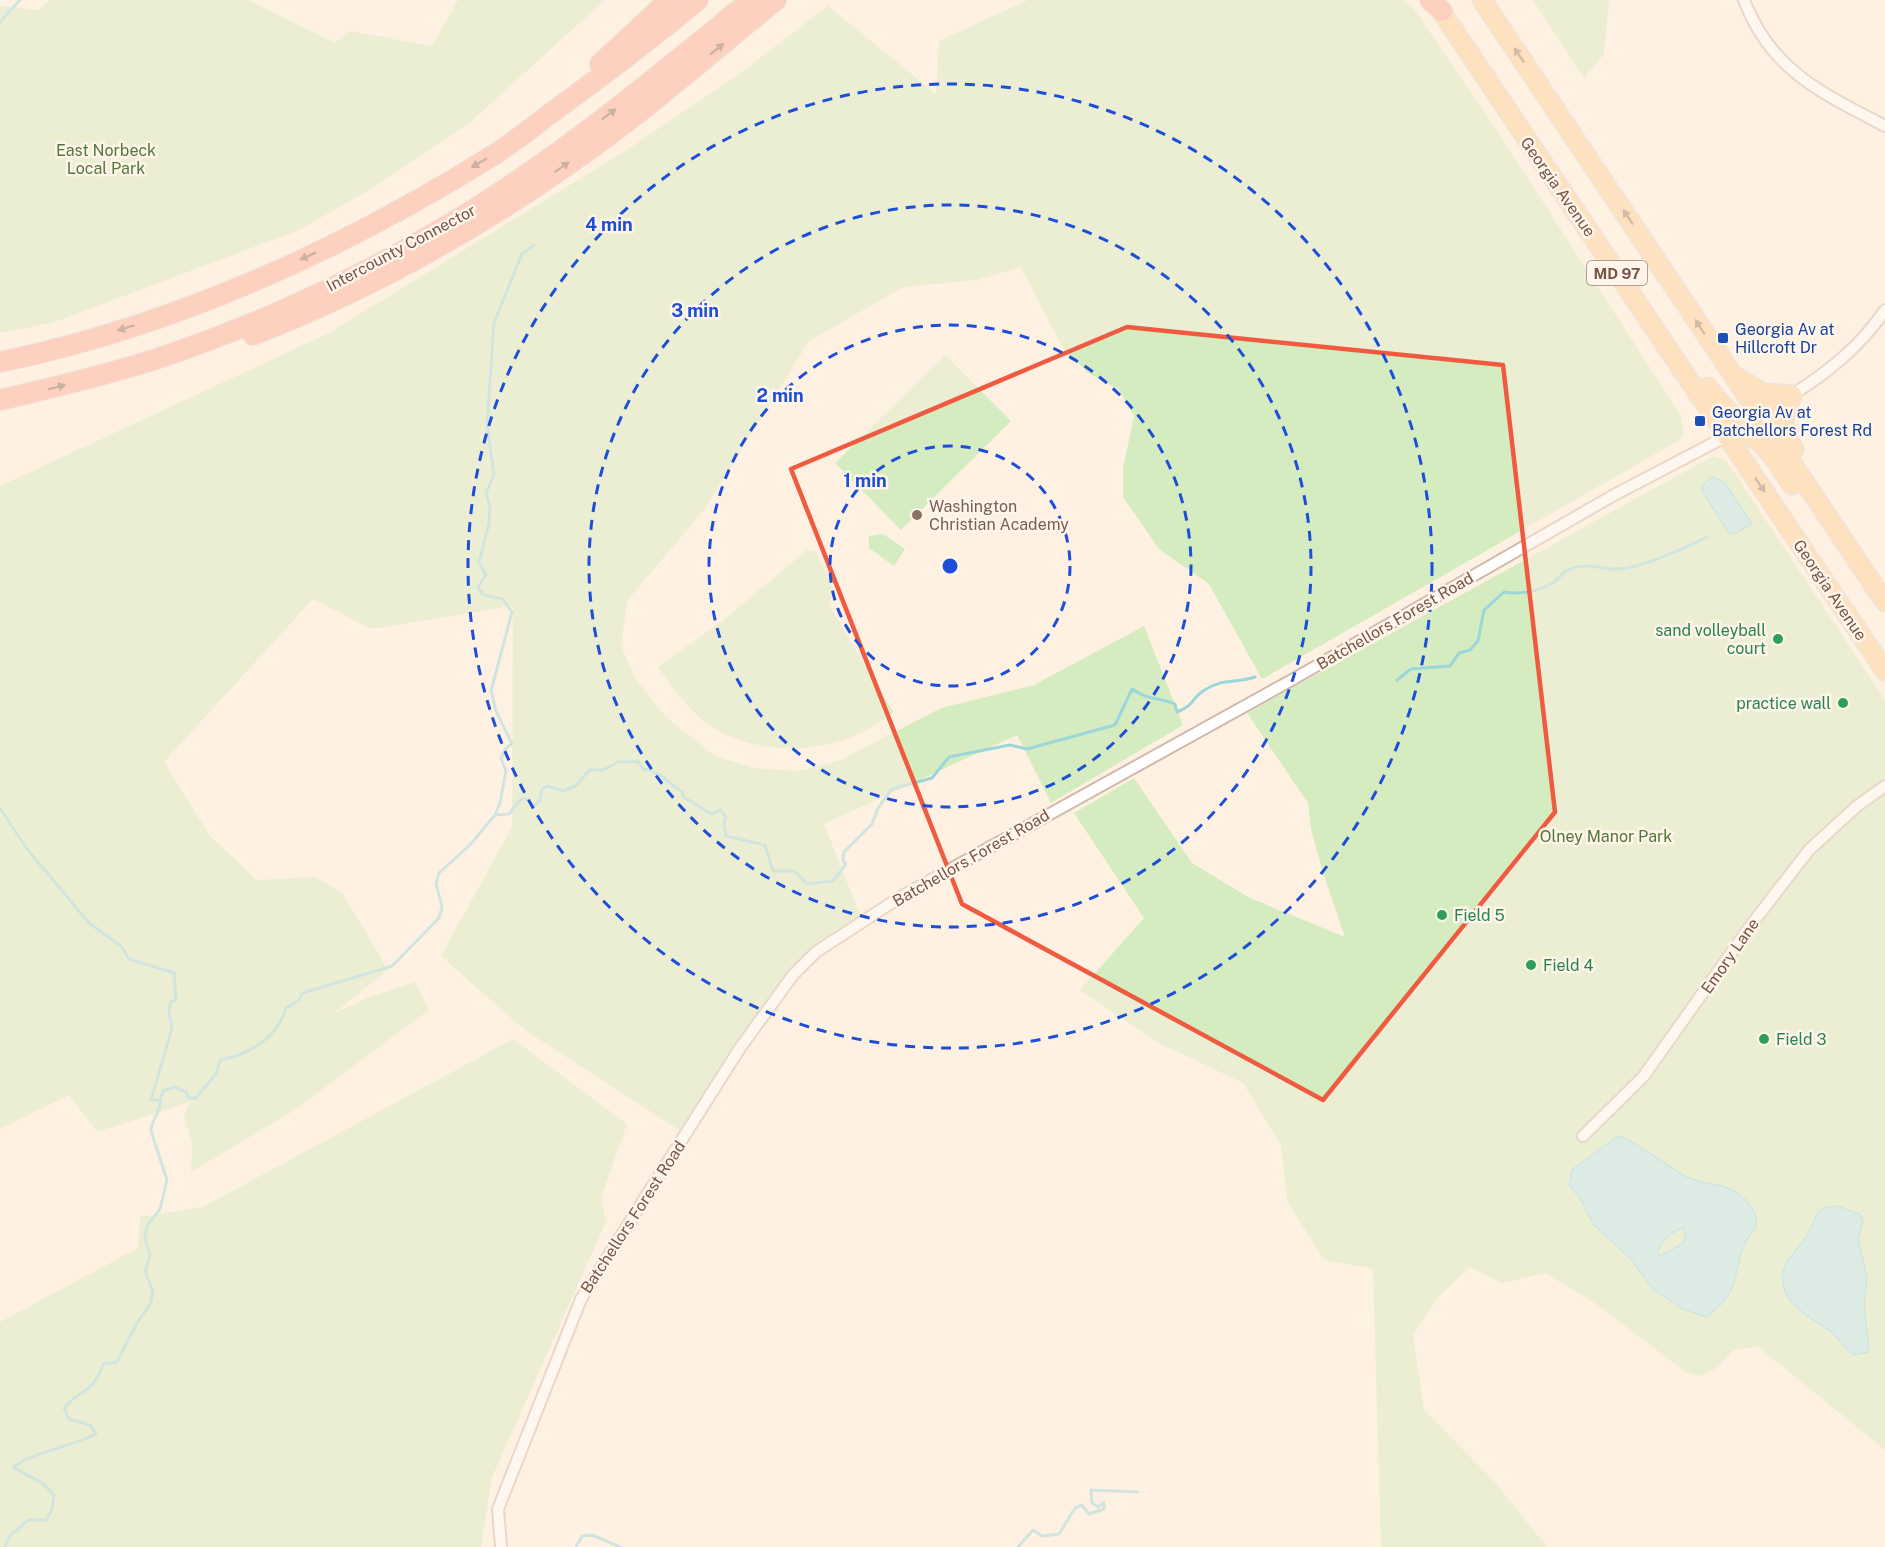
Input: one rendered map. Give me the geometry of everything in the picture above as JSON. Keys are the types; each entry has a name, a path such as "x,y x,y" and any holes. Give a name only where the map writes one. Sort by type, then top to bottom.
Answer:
{"highway":[{"path":"527,130 669,0"},
{"name":"Intercounty Connector","path":"0,362 47,352 194,305 349,238 493,155 644,45 698,0"},
{"name":"Intercounty Connector","path":"0,400 153,360 298,302 409,247 483,203 556,154 610,114 751,0"},
{"path":"153,360 185,362 282,324 400,267 448,240 560,170 627,121 776,0"}],"main road":[{"name":"MD 97","path":"1482,0 1885,602"},
{"name":"Georgia Avenue","path":"1435,4 1885,671"},
{"path":"1624,283 1670,337 1729,414 1740,420 1760,416 1792,395"},
{"path":"1731,373 1764,393 1792,395"},
{"path":"1792,395 1784,417 1783,430 1799,456 1816,500"},
{"path":"1727,436 1746,434 1759,441 1832,540 1848,548"}],"street":[{"path":"1744,0 1766,42 1797,76 1815,89 1885,126"},
{"path":"1792,395 1842,359 1860,342 1885,310"},
{"name":"Batchellors Forest Road","path":"501,1547 498,1509 561,1344 581,1299 642,1199 687,1134 740,1048 793,975 816,952 902,896 1290,681 1614,495 1727,436"},
{"name":"Emory Lane","path":"1583,1136 1643,1077 1751,925 1809,850 1857,806 1885,786"}],"highlighted area":[{"path":"1127,327 1503,365 1555,812 1323,1100 962,904 791,469"}],"green space":[{"name":"East Norbeck Local Park","path":"50,0 248,0 335,43 349,31 432,46 458,0 605,0 468,124 374,187 299,230 52,323 0,333 0,6 38,10"},
{"path":"1028,0 1404,0 1414,9 1494,126 1681,416 1684,433 1678,441 1262,679 1209,584 1159,549 1123,497 1123,468 1134,416 1118,389 1088,373 1063,348 1021,267 977,280 903,287 809,341 703,511 627,601 621,646 637,681 666,717 715,756 754,768 799,771 841,760 941,708 1034,685 1144,626 1183,725 1051,803 1017,735 824,824 863,922 793,975 687,1135 526,1031 441,956 512,827 513,606 371,629 313,599 164,762 210,836 257,880 315,877 343,894 388,970 333,1014 367,998 415,982 429,1010 293,1111 191,1172 192,1145 184,1115 190,1102 97,1132 69,1095 0,1129 0,486 329,333 625,151 738,75 828,6 936,94 939,41"},
{"path":"1533,0 1609,0 1604,54 1584,78"},
{"path":"945,355 1011,421 901,530 835,463"},
{"name":"Olney Manor Park","path":"1713,456 1726,460 1885,700 1885,1450 1757,1346 1734,1350 1717,1368 1699,1376 1685,1372 1598,1305 1545,1273 1502,1283 1470,1267 1441,1294 1413,1334 1424,1410 1494,1481 1547,1547 1381,1547 1373,1269 1324,1260 1287,1201 1281,1146 1243,1083 1159,1043 1080,990 1144,918 1074,813 1134,778 1192,863 1250,898 1345,937 1323,873 1311,829 1308,803 1247,713"},
{"path":"883,534 905,549 894,566 869,548 869,536"},
{"path":"807,550 816,552 833,588 829,605 893,712 874,726 852,737 804,748 779,748 754,744 730,736 709,725 694,713 658,667 721,622"},
{"path":"513,1039 627,1124 601,1198 606,1222 492,1477 481,1547 0,1547 0,1322 138,1248 140,1217 203,1207"}],"water":[{"path":"1713,477 1725,483 1752,524 1734,534 1729,533 1702,491 1702,485"},
{"path":"1618,1136 1640,1147 1685,1176 1720,1185 1744,1198 1754,1213 1756,1227 1742,1251 1734,1284 1720,1306 1706,1317 1683,1309 1653,1289 1630,1258 1593,1224 1580,1198 1569,1185 1572,1170","holes":["1683,1228 1686,1236 1682,1244 1658,1257 1659,1248 1669,1236"]},
{"path":"1837,1206 1860,1214 1863,1221 1858,1239 1867,1278 1864,1305 1869,1352 1855,1355 1847,1350 1832,1333 1793,1304 1783,1286 1786,1264 1806,1238 1817,1214 1824,1208"}],"waterway":[{"path":"0,22 20,0"},
{"path":"160,1100 163,1091 174,1087 186,1092 189,1098 196,1098 216,1074 220,1060 241,1054 261,1043 276,1028 286,1008 298,1001 303,993 392,966 439,918 442,907 436,883 439,873 470,845 495,815 500,803 506,771 501,758 506,748 512,744 496,711 491,691 512,612 503,599 483,595 478,587 486,575 479,562 489,523 490,507 486,493 494,475 487,425 494,323 522,254 534,245"},
{"path":"1397,680 1411,669 1450,666 1459,653 1470,650 1478,641 1484,610 1504,592 1523,593 1541,588 1553,583 1566,571 1580,566 1616,569 1637,566 1707,537"},
{"path":"495,815 509,814 521,799 528,799 533,807 540,800 542,789 548,786 563,791 577,785 589,770 603,770 618,762 639,762 643,769 659,775 683,792 683,797 704,810 712,814 720,810 726,817 724,823 726,836 765,845 773,871 794,871 807,884 833,881 846,864 843,861 844,852 872,824 878,808 892,789 932,778 949,757 1010,745 1027,749 1115,725 1132,689 1144,696 1175,704 1177,712 1187,707 1199,694 1210,687 1223,682 1255,677"},
{"path":"0,808 27,849 89,923 121,946 129,959 174,973 176,1000 171,1001 169,1012 172,1028 151,1100 160,1100 151,1131 167,1180 160,1209 147,1226 145,1239 150,1255 145,1272 153,1291 151,1303 137,1323 117,1362 103,1364 95,1381 64,1408 69,1419 90,1425 96,1434 33,1457 13,1467 39,1481 54,1495 52,1510 46,1520 28,1520 10,1536 5,1547"},
{"path":"1018,1547 1033,1530 1042,1536 1059,1534 1075,1508 1082,1505 1089,1514 1104,1509 1104,1502 1098,1507 1092,1503 1091,1490 1138,1492"},
{"path":"576,1547 582,1536 592,1535 620,1547"}],"place":[{"name":"Georgia Av at Hillcroft Dr","path":"1723,338"},
{"name":"Georgia Av at Batchellors Forest Rd","path":"1700,421"},
{"name":"Washington Christian Academy","path":"917,515"},
{"name":"sand volleyball court","path":"1778,639"},
{"name":"practice wall","path":"1843,703"},
{"name":"Field 5","path":"1442,915"},
{"name":"Field 4","path":"1531,965"},
{"name":"Field 3","path":"1764,1039"}]}
